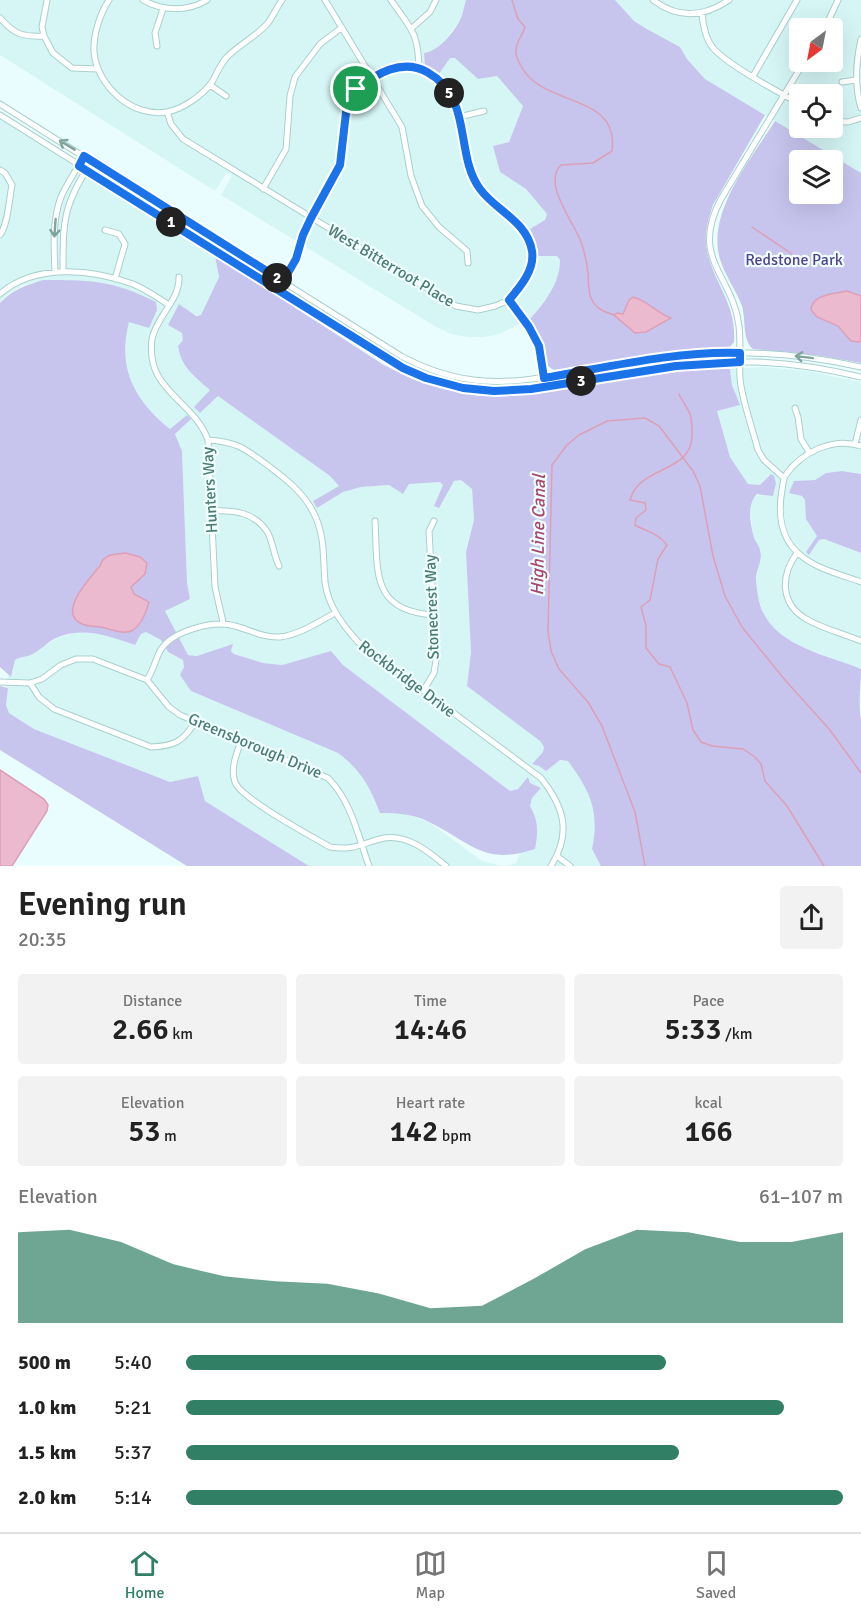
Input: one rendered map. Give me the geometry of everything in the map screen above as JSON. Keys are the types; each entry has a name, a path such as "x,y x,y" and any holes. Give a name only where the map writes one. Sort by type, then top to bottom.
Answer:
{"street":[{"path":"47,0 42,27 53,53 72,68 98,69"},
{"path":"109,0 96,35 94,52 98,69 111,90 130,106 147,111 167,112 184,106 210,85 225,59 267,24 282,0"},
{"path":"143,0 163,9 188,8 207,0"},
{"path":"325,0 402,127 411,176 422,206 439,227 467,251 468,263"},
{"path":"392,0 412,28 418,48 418,67"},
{"path":"412,28 430,12 436,0"},
{"path":"653,0 663,7 684,14 702,13 717,8 729,0"},
{"path":"753,76 798,0"},
{"path":"830,18 838,0"},
{"path":"157,46 155,33 163,9"},
{"path":"702,13 704,32 712,47 789,98"},
{"path":"0,18 11,30 19,34 27,37 44,36"},
{"path":"263,189 286,149 290,96 295,76 320,44 342,28"},
{"path":"861,39 857,56 856,80 861,108"},
{"path":"278,290 296,259 311,218 340,165 347,104 356,89 372,77 392,68 418,67 439,79 451,95 459,117 472,173 480,190 524,231 532,253 528,275 509,300 529,327 539,346 546,387"},
{"path":"784,478 764,460 758,450 740,379 739,326 735,306 713,261 710,245 712,215 797,72"},
{"path":"842,82 856,80"},
{"path":"210,85 226,96"},
{"path":"0,104 401,356 430,370 455,377 484,381 516,381 697,354 740,353 782,354 825,359 861,367"},
{"path":"459,117 484,111"},
{"name":"West Bitterroot Place","path":"167,112 171,124 183,139 456,306 478,310 509,300"},
{"path":"0,115 396,364 426,378 452,386 505,391 546,387 676,366 740,362 784,363 861,377"},
{"path":"843,122 861,118"},
{"path":"55,272 54,232 57,211 62,195 84,156"},
{"path":"63,272 65,214 71,195 92,161"},
{"path":"0,170 5,173 12,186 6,224 0,235"},
{"path":"105,230 119,234 125,244 115,279"},
{"path":"0,294 15,283 27,278 63,272 115,279 133,285 169,305"},
{"name":"Hunters Way","path":"179,277 180,288 154,329 151,349 153,364 162,384 198,419 208,440 215,587 223,622"},
{"path":"795,408 801,439 809,452"},
{"path":"861,420 858,445 836,444 809,452 784,478 780,503 780,520 797,553 815,565 861,582"},
{"name":"Rockbridge Drive","path":"208,440 228,441 246,450 285,478 306,499 316,517 322,538 325,582 330,600 335,613 358,642 541,778 555,796 563,815 562,842 551,866"},
{"path":"212,511 232,510 248,514 260,523 269,535 279,566"},
{"path":"375,521 378,577 386,595 403,610 416,614 434,615"},
{"name":"Stonecrest Way","path":"423,691 434,673 436,660 429,531 434,521"},
{"path":"797,553 790,563 785,578 786,593 790,604 808,620 861,641"},
{"path":"0,682 30,683 42,680 61,665 76,659 93,659 147,680 161,649 194,628 223,622 261,635 283,637 335,613"},
{"name":"Greensborough Drive","path":"147,680 169,708 195,722 328,777 341,791 369,866"},
{"path":"30,683 39,697 54,709 151,747 167,747 186,737 195,722"},
{"path":"241,741 233,766 235,782 245,796 330,847 346,850 386,838 405,839 424,849 446,866"},
{"path":"557,856 570,866"}],"shaded area":[{"path":"0,0 466,0 460,20 432,53 456,58 478,79 497,76 523,106 509,142 494,146 500,172 526,189 547,214 545,220 530,230 535,240 538,256 557,256 560,260 560,268 553,289 530,319 499,334 468,337 451,334 436,327 221,195 232,176 227,172 215,191 0,55"},
{"path":"615,0 861,0 861,173 843,162 843,150 823,150 803,138 843,138 843,84 789,84 789,130 705,79 687,59 680,47 634,21"},
{"path":"0,119 215,256 219,277 201,315 176,313 168,325 182,333 192,375 211,390 195,407 200,413 218,396 330,476 339,486 314,501 317,508 343,492 361,487 440,482 444,485 434,506 454,481 461,480 472,489 474,520 466,552 471,652 467,686 540,741 544,747 543,752 532,764 568,760 585,785 593,806 596,829 592,849 601,866 506,866 516,863 535,814 530,806 532,798 541,788 530,783 528,778 518,789 510,791 343,665 331,652 282,665 263,663 234,654 231,651 233,645 197,656 188,655 165,611 190,599 187,583 182,451 175,434 187,415 170,429 144,405 136,394 124,357 125,334 129,322 43,280 23,285 7,295 0,303"},
{"path":"847,291 861,296 861,341 858,342 851,341 838,326 817,317 811,310 812,305 819,298"},
{"path":"633,297 671,318 646,332 635,333 614,315 623,314 629,300"},
{"path":"763,367 807,371 861,382 861,474 842,471 826,473 815,480 806,480 790,493 802,496 805,500 806,519 818,536 807,552 809,555 819,540 824,539 861,553 861,669 794,644 776,632 766,619 758,598 756,579 761,552 753,535 750,509 752,499 776,483 771,474 760,485 748,484 730,457 717,411 739,405 732,385 730,369"},
{"path":"126,553 140,557 147,563 145,574 131,587 134,594 149,602 141,621 133,630 126,632 82,624 75,619 73,612 74,604 83,586 104,559 110,555"},
{"path":"76,632 110,636 134,645 141,634 146,632 161,640 168,652 183,660 191,691 338,753 351,762 363,776 380,813 402,813 429,822 482,861 502,866 309,866 205,801 198,776 170,782 34,729 9,713 6,705 8,676 11,676 15,660 21,656 28,656 57,638"},
{"path":"0,770 44,799 48,805 47,811 12,866 0,866"}],"green space":[{"path":"466,0 615,0 634,21 680,47 687,59 705,79 765,115 713,205 707,228 708,255 727,301 734,327 734,342 729,348 671,353 554,370 548,366 542,340 530,319 546,299 554,284 560,260 557,256 538,256 530,229 545,220 547,214 526,189 500,172 493,146 509,142 523,106 497,76 478,79 455,58 450,58 439,74 425,66 424,53 435,49 454,30 462,15"},
{"name":"Redstone Park","path":"775,121 789,129 789,138 803,138 823,150 789,150 789,204 843,204 843,162 861,173 861,363 822,356 753,349 750,345 747,340 742,306 722,265 717,241 719,223 725,205 743,169"},
{"path":"215,256 384,365 412,379 443,389 479,396 513,396 711,367 730,369 732,385 740,405 717,411 730,457 748,484 760,485 771,474 776,483 773,496 757,494 754,498 750,518 754,538 761,553 756,579 763,613 772,626 798,645 861,669 861,866 601,866 592,849 595,823 591,802 582,782 568,761 560,760 546,771 532,764 543,752 544,747 540,741 467,686 471,652 466,552 474,520 472,489 461,480 454,481 439,508 434,506 443,485 440,482 409,484 403,494 389,485 361,487 343,492 317,508 313,501 339,486 330,476 218,396 200,413 194,407 210,390 199,381 182,360 178,346 183,340 182,333 168,325 179,304 196,316 201,315 219,277"},
{"path":"43,280 75,280 114,285 156,302 157,310 149,328 129,322 125,354 127,368 138,395 157,418 170,429 187,415 191,419 175,434 182,451 187,583 190,599 165,611 188,655 197,656 233,644 231,651 234,654 263,663 282,665 331,651 343,665 510,791 518,789 528,777 530,783 541,788 532,798 530,806 537,827 535,849 518,854 490,853 479,850 423,819 405,814 380,813 364,780 338,753 191,691 180,675 184,667 183,660 168,652 161,640 146,632 141,634 135,645 96,634 66,634 32,655 15,660 11,677 0,667 0,303 20,288"},
{"path":"842,471 861,474 861,553 824,539 819,540 809,555 806,552 817,536 806,519 805,500 802,496 789,493 794,481 815,480 826,473"},
{"path":"0,686 8,688 6,705 9,713 34,729 170,782 198,776 205,801 309,866 187,866 0,750"}],"waterway":[{"path":"512,0 518,19 525,27 516,49 516,56 521,66 531,79 545,89 592,109 604,119 611,132 612,151 593,163 561,165 556,173 555,183 562,205 583,248 590,297 598,308 614,315"},
{"path":"752,227 792,254"},
{"path":"679,394 691,418 690,446 685,456 676,463 644,480 636,488 630,500 645,503 646,510 636,518 635,525 656,535 667,545 658,559 650,600 641,607 646,626 646,648 659,664 670,667 687,703 693,730 701,742 712,746 743,749 755,757 761,764 765,781 787,806 824,866"},
{"name":"High Line Canal","path":"645,866 635,812 602,726 588,702 559,669 551,651 548,631 552,465 567,445 579,435 607,421 645,418 659,426 693,471 700,486 713,556 725,596 742,627 830,730 861,773"}],"route":[{"path":"356,89 347,104 340,165 303,235 290,273 278,290 105,180 79,166 84,156 284,282 278,290 396,364 434,381 473,389 518,390 676,366 740,362 740,353 697,354 544,378 539,346 529,327 509,300 528,275 532,253 524,231 480,190 472,173 459,117 451,95 439,79 418,67 392,68 372,77 356,89"}]}
